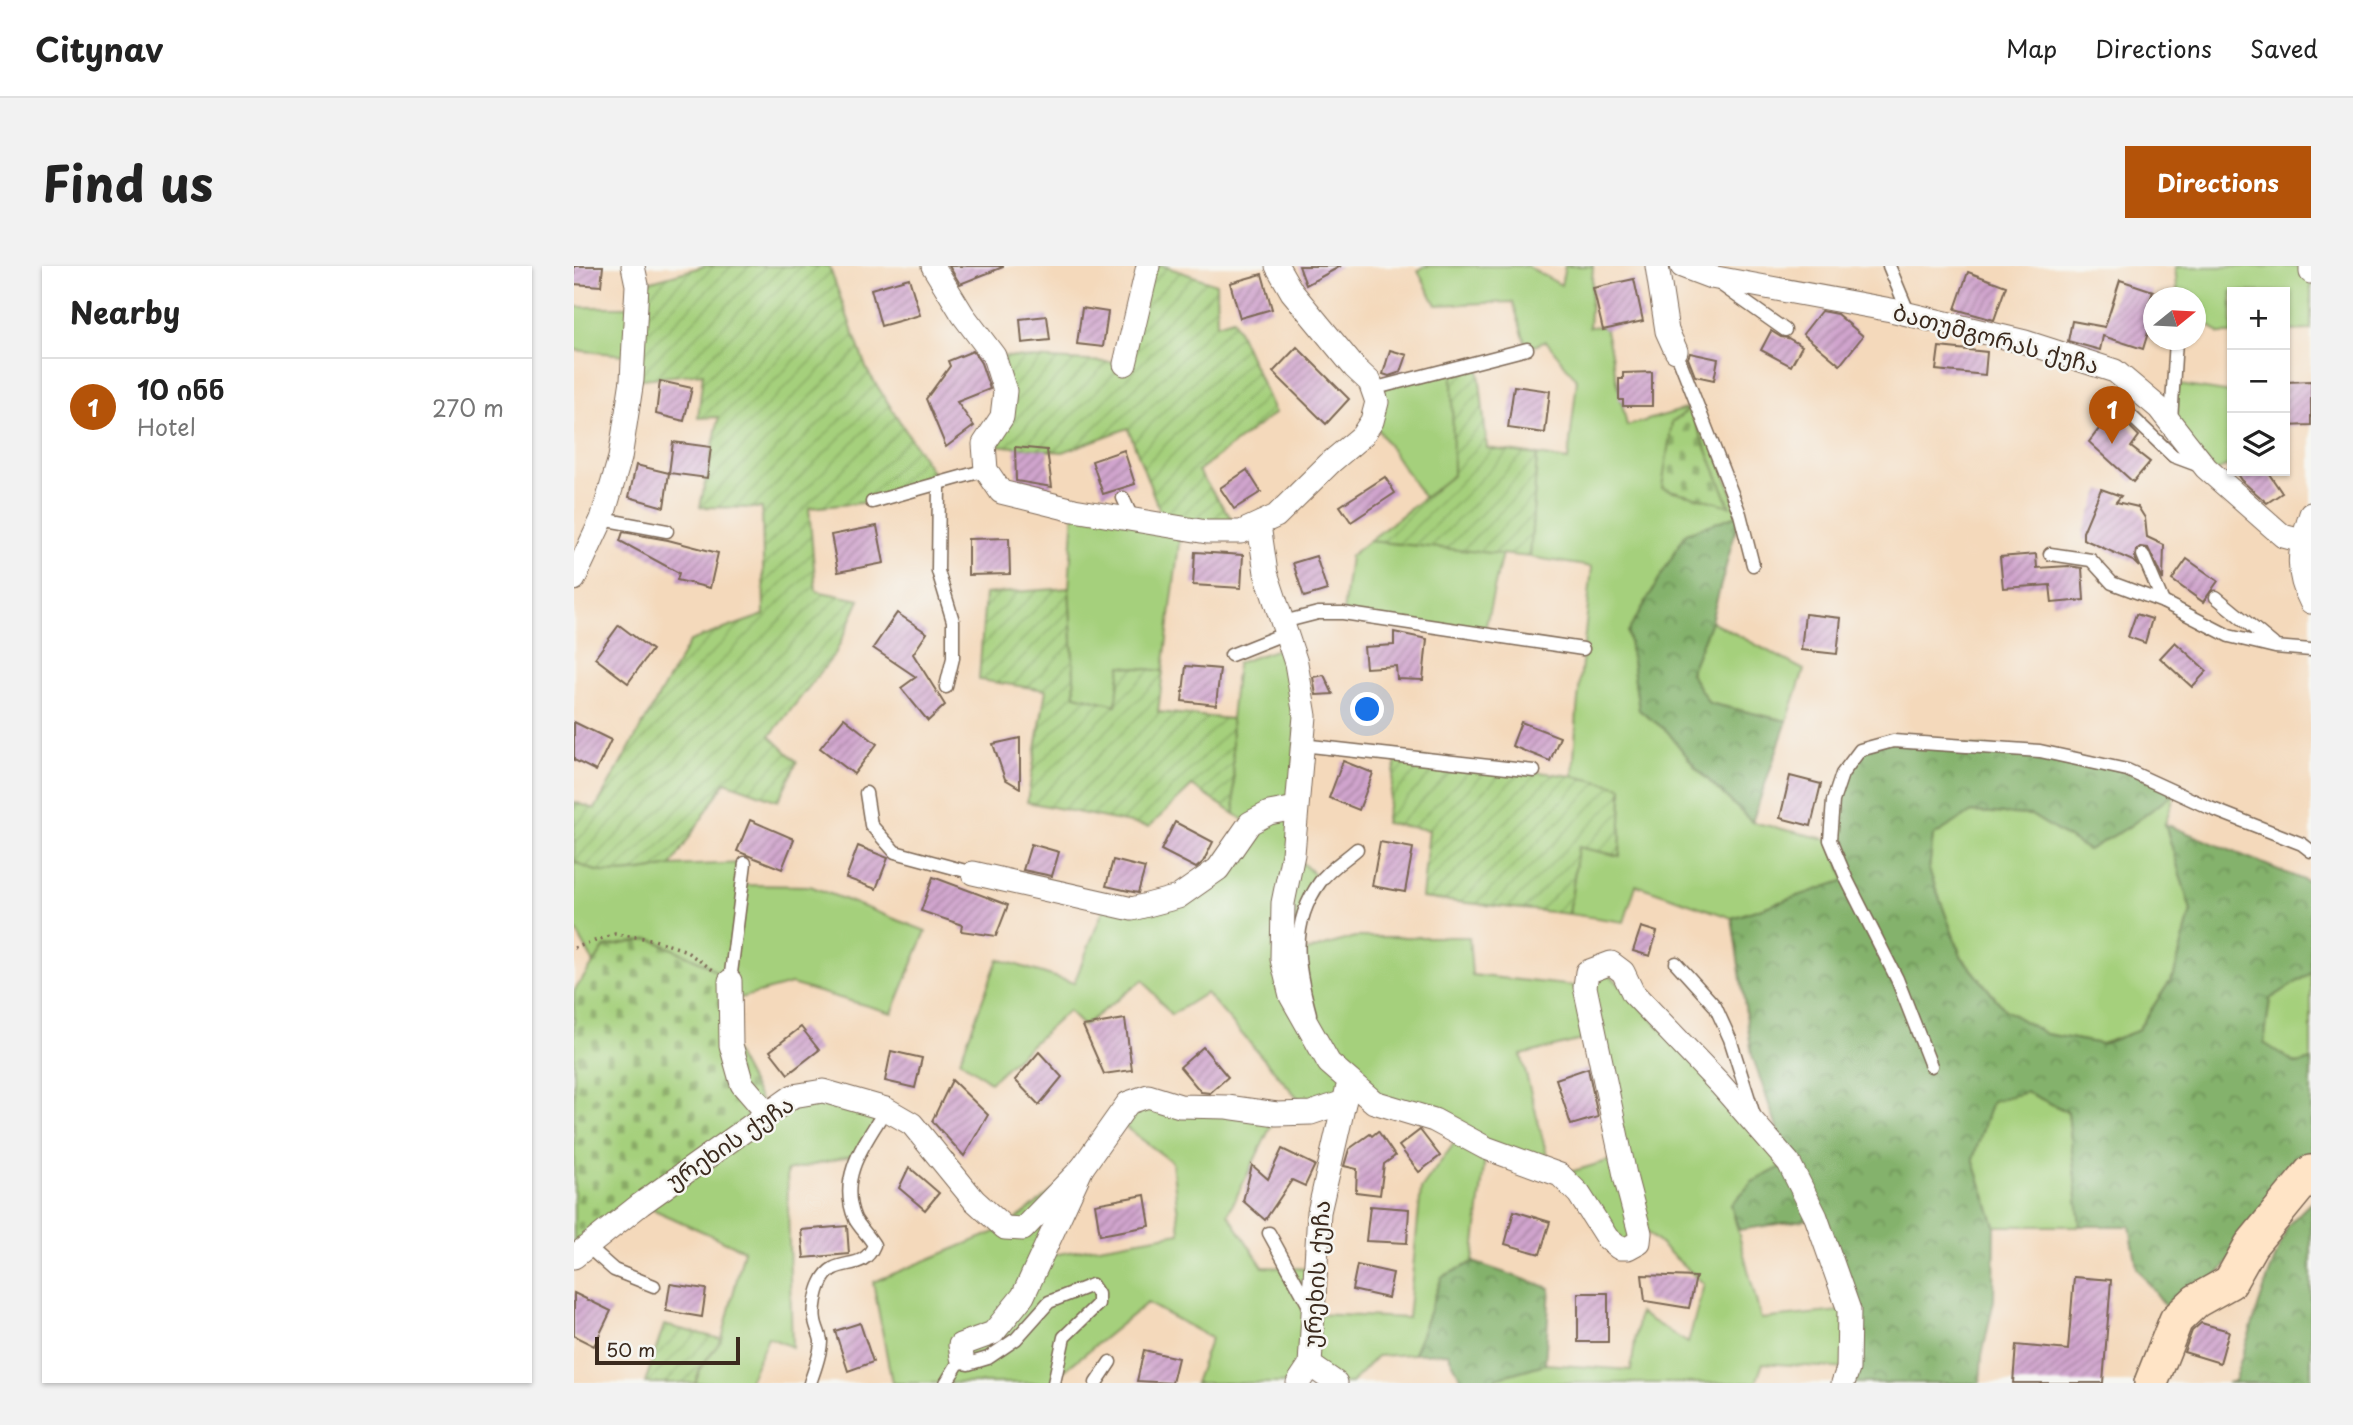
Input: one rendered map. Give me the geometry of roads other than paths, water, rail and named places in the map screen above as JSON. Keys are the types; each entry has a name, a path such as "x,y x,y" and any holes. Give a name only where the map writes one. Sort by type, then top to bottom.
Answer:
{"street":[{"path":"574,579 602,519 620,457 632,380 638,285 633,266"},
{"path":"933,266 962,315 994,356 1005,391 1002,417 984,444 986,470 1000,492 1074,510 1207,532 1241,532 1276,516 1362,436 1372,421 1377,402 1370,382 1354,367 1292,292 1277,266"},
{"path":"1125,364 1148,266"},
{"path":"1657,266 1667,331 1676,351"},
{"name":"ბათუმგორას ქუჩა","path":"1682,266 1711,277 1909,315 2025,342 2115,371 2171,421 2206,468 2283,536 2302,541"},
{"path":"2311,266 2311,272"},
{"path":"2308,587 2300,569 2302,541 2311,514"},
{"path":"1259,525 1266,573 1296,663 1305,716 1293,854 1283,903 1282,959 1291,996 1347,1091 1434,1120 1486,1148 1560,1175 1579,1194 1607,1238 1619,1248 1628,1248 1639,1242 1640,1233 1585,987 1587,972 1611,963 1623,972 1633,993 1789,1163 1816,1217 1849,1310 1848,1369 1843,1383"},
{"path":"973,873 1132,909 1178,897 1218,869 1250,823 1269,813 1296,808"},
{"path":"730,981 731,1045 742,1084 767,1113"},
{"name":"ურეხის ქუჩა","path":"581,1252 632,1211 793,1096 823,1091 886,1109 912,1124 974,1200 1005,1228 1023,1229 1082,1168 1128,1103 1148,1096 1180,1106 1227,1107 1277,1114 1311,1113 1347,1091"},
{"name":"ურეხის ქუჩა","path":"1336,1383 1304,1374 1314,1314 1319,1212 1347,1091"},
{"name":"ურეხის ქუჩა","path":"962,1357 960,1345 993,1333 1023,1296 1082,1168"},
{"path":"2150,1383 2176,1320 2196,1301 2230,1282 2251,1245 2311,1172"}],"lane":[{"path":"1889,266 1909,315"},
{"path":"1711,277 1785,330"},
{"path":"1372,389 1527,349"},
{"path":"2171,421 2175,350"},
{"path":"1676,351 1740,513 1753,565"},
{"path":"2128,413 2173,456 2206,468"},
{"path":"872,502 986,470"},
{"path":"939,483 938,571 953,621 953,658 946,687"},
{"path":"1123,498 1133,520"},
{"path":"602,519 667,531"},
{"path":"2050,554 2091,560 2112,583 2163,603 2229,636 2276,647 2311,650"},
{"path":"2143,555 2163,603"},
{"path":"2216,597 2276,647"},
{"path":"1231,654 1318,613 1343,613 1583,649"},
{"path":"1931,1066 1897,979 1830,840 1833,801 1842,774 1860,750 1893,741 2040,751 2127,770 2210,808 2302,844 2311,851"},
{"path":"1302,745 1534,771"},
{"path":"866,793 871,825 895,852 973,873"},
{"path":"1318,1044 1297,955 1300,921 1321,881 1357,849"},
{"path":"730,981 745,863"},
{"path":"1675,963 1714,1006 1730,1038 1758,1128"},
{"path":"810,1383 821,1342 814,1316 820,1283 829,1270 845,1263 858,1263 870,1256 874,1245 856,1220 848,1194 849,1175 886,1109"},
{"path":"1269,1233 1314,1314"},
{"path":"581,1252 654,1286"},
{"path":"946,1383 962,1357 968,1364 988,1358 1016,1339 1049,1302 1092,1285 1098,1294 1098,1304 1064,1337 1054,1383"},
{"path":"1096,1383 1110,1362"}],"place":[{"name":"10 ინნ","path":"2112,444"}]}
